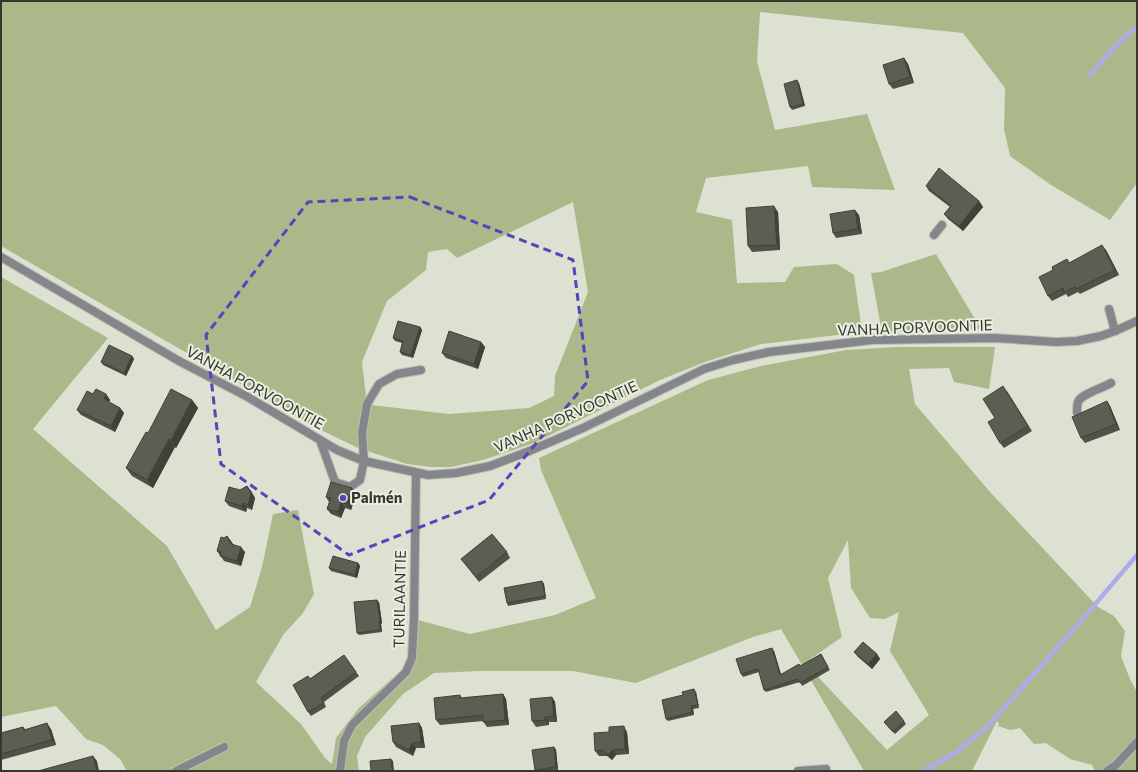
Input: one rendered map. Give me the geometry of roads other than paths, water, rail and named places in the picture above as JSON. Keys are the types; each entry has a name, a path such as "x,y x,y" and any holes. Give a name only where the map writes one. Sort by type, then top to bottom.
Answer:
{"street":[{"path":"934,235 942,225"},
{"name":"VANHA PORVOONTIE","path":"1,257 178,361 246,396 337,450 364,461 428,476 456,473 490,466 583,428 704,369 733,360 769,352 872,340 995,338 1056,342 1077,341 1101,336 1137,321"},
{"path":"1109,309 1116,331"},
{"path":"320,440 336,482 350,487 360,480 364,461 362,433 367,404 379,384 397,374 421,370"},
{"path":"1077,412 1078,401 1085,395 1111,383"},
{"name":"TURILAANTIE","path":"340,771 344,741 352,725 406,672 412,658 416,474"},
{"path":"1107,771 1115,766 1137,742"},
{"path":"176,771 224,747"},
{"path":"798,771 826,769"}],"waterway":[{"path":"1090,75 1118,43 1137,27"},
{"path":"923,771 955,753 989,725 1137,555"}],"place":[{"name":"Palmén","path":"343,498"}]}
